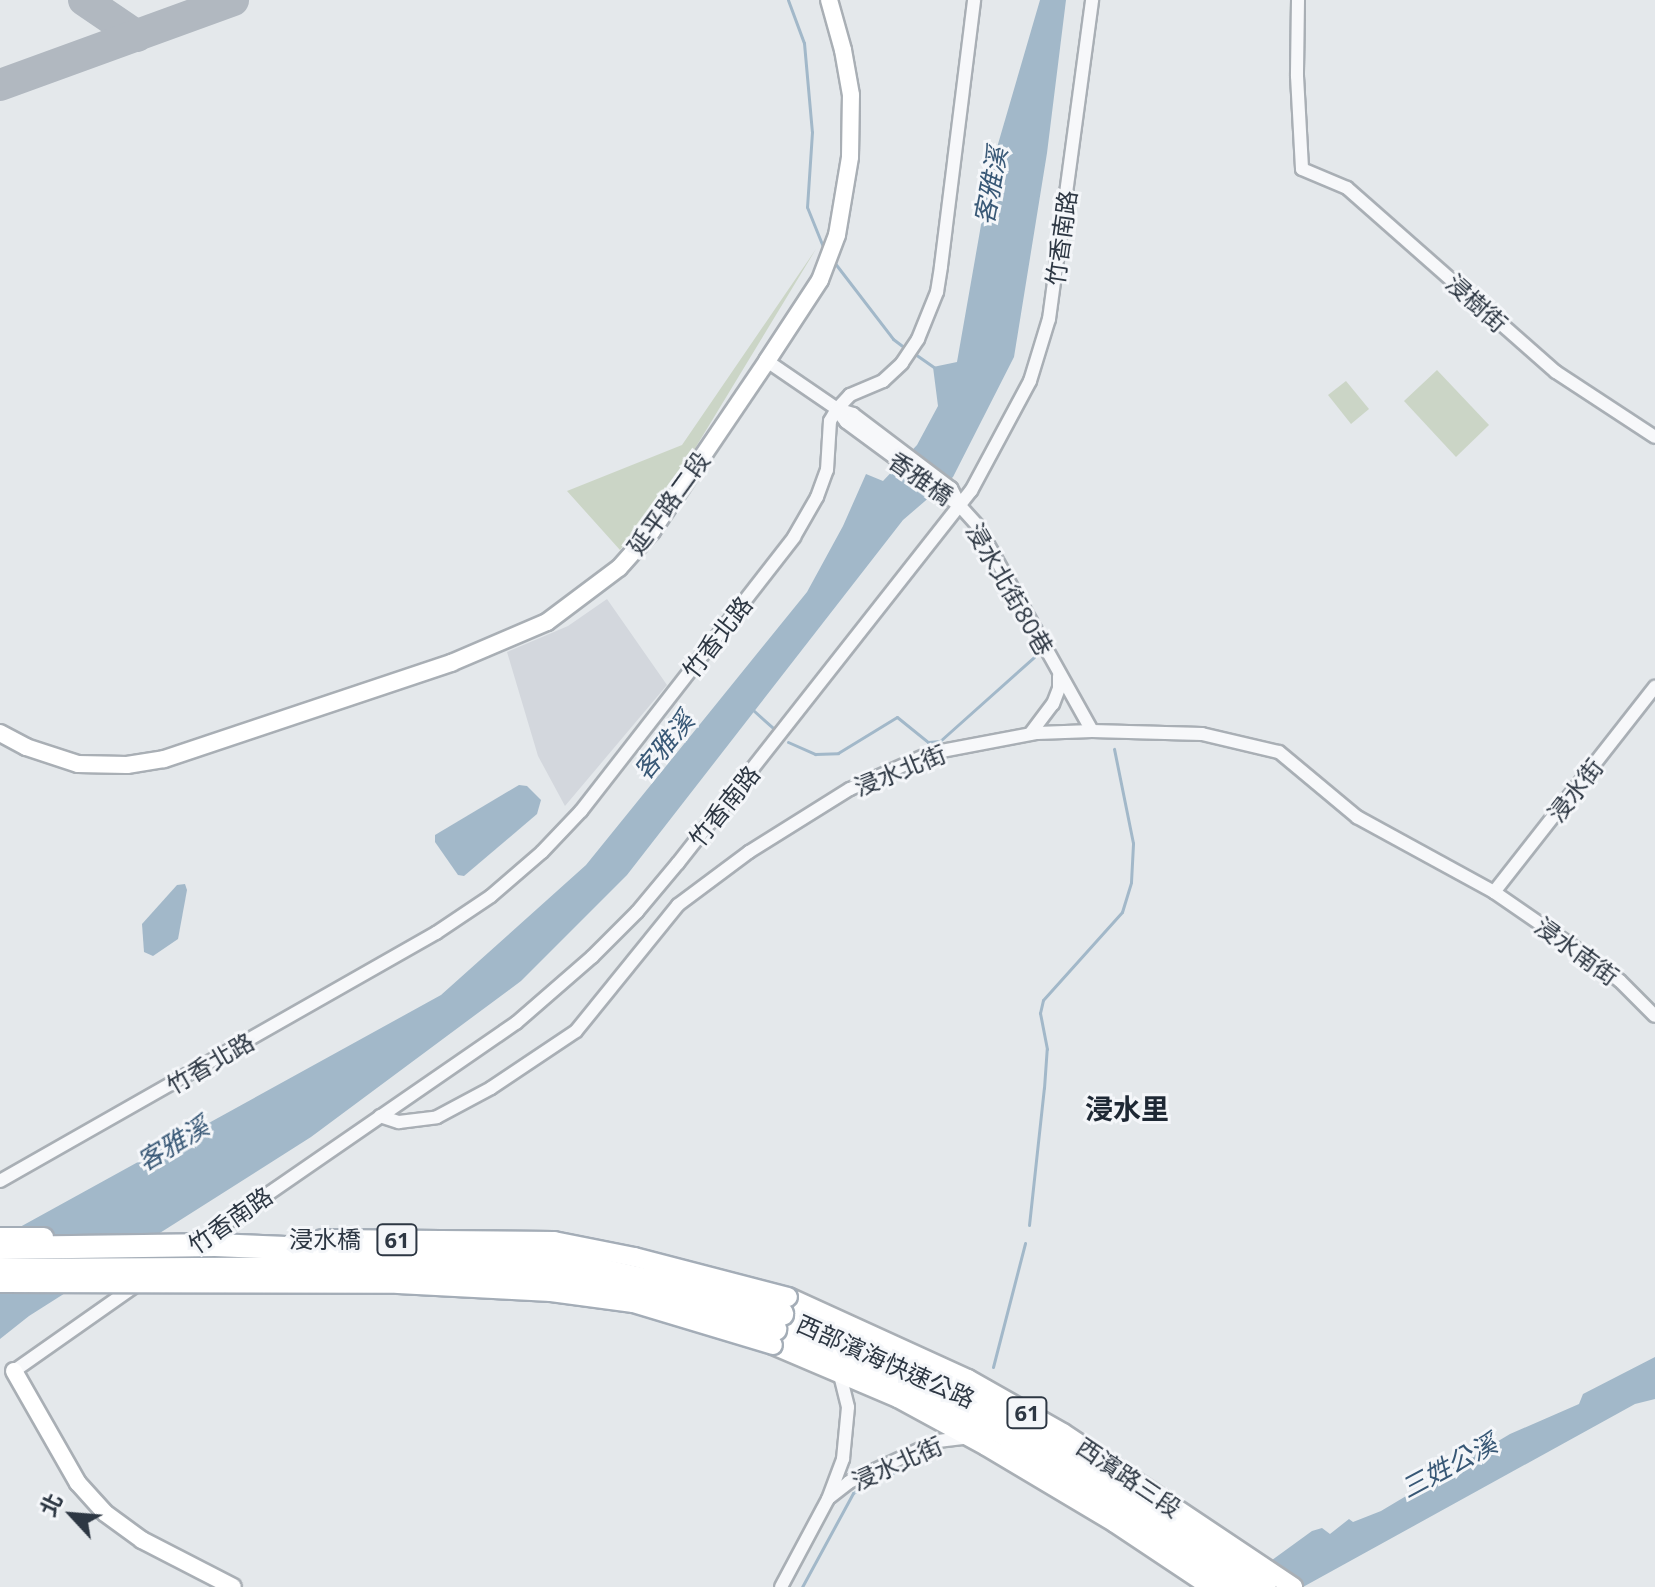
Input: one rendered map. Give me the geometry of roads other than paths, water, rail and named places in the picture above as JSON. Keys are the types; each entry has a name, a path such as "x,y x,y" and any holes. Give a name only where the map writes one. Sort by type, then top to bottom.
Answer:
{"highway":[{"name":"浸水橋","path":"0,1248 215,1245 551,1259 706,1293 780,1321"},
{"name":"浸水橋","path":"0,1270 445,1268 549,1276 780,1321"},
{"name":"西部濱海快速公路","path":"780,1321 1001,1432 1229,1574"},
{"name":"61","path":"1229,1574 1265,1587"}],"main road":[{"name":"浸水橋","path":"0,1237 554,1241 634,1257 780,1321"},
{"name":"浸水橋","path":"0,1283 398,1284 551,1292 780,1321"},
{"name":"西濱路三段","path":"780,1321 840,1374 898,1398 969,1437 1115,1523 1193,1575 1229,1574"},
{"name":"西濱路三段","path":"780,1321 968,1379 1063,1433 1229,1574"},
{"name":"61","path":"1229,1574 1293,1587"}],"street":[{"name":"延平路二段","path":"0,733 26,747 78,764 127,765 164,759 451,663 547,622 619,568 652,531 767,361 820,280 837,235 850,157 851,95 829,0"},
{"path":"767,361 837,409 850,395 883,381 902,363 918,339 937,292 974,0"},
{"name":"竹香南路","path":"14,1371 516,1023 637,912 759,763 960,506 1030,381 1049,319 1092,0"},
{"name":"浸樹街","path":"1298,0 1297,76 1302,169 1347,188 1556,372 1655,437"},
{"name":"香雅橋","path":"837,409 948,493 960,506"},
{"name":"竹香北路","path":"0,1181 436,933 491,896 542,852 608,778 794,537 817,497 827,470 830,421 837,409"},
{"name":"浸水北街80巷","path":"960,506 977,525 1092,731"},
{"name":"浸水北街80巷","path":"1030,734 1053,704 1059,688 1059,673"},
{"name":"浸水街","path":"1494,892 1655,687"},
{"name":"浸水北街","path":"380,1116 399,1122 437,1117 491,1088 576,1031 678,905 749,852 850,789 931,753 1030,734 1092,731 1202,734 1279,752 1357,817 1494,892"},
{"name":"浸水南街","path":"1494,892 1620,981 1655,1016"},
{"path":"14,1371 78,1483 105,1513 142,1540 233,1587"},
{"name":"浸水北街","path":"781,1587 828,1499 845,1446 848,1407 840,1374"},
{"name":"浸水北街","path":"828,1499 849,1482 938,1441 969,1437"}],"water":[{"name":"客雅溪","path":"1040,0 1066,0 1047,153 1014,357 953,477 903,520 627,875 521,981 311,1137 29,1316 0,1339 0,1238 441,995 586,865 807,592 843,526 866,474 883,481 917,445 938,406 933,367 957,362 991,168"},
{"path":"519,785 527,786 541,800 537,814 464,876 458,875 435,842 435,835"},
{"path":"185,884 187,890 178,939 153,956 144,952 142,924 177,885"},
{"name":"三姓公溪","path":"1655,1357 1655,1399 1635,1404 1303,1587 1235,1587 1312,1531 1322,1528 1330,1534 1349,1519 1353,1522 1381,1511 1510,1434 1579,1404 1583,1394"}],"waterway":[{"path":"788,0 804,43 812,132 807,207 824,249"},
{"path":"834,262 893,339 905,348"},
{"path":"915,354 935,368"},
{"path":"788,742 815,754 838,753 897,717 928,742 940,741 1034,657"},
{"path":"753,710 774,729"},
{"path":"1029,1225 1047,1049 1040,1013 1043,1000 1122,912 1131,882 1133,843 1114,749"},
{"path":"993,1367 1025,1243"},
{"path":"802,1587 853,1493 938,1450"}],"district":[{"name":"浸水里","path":"1127,1108"}]}
